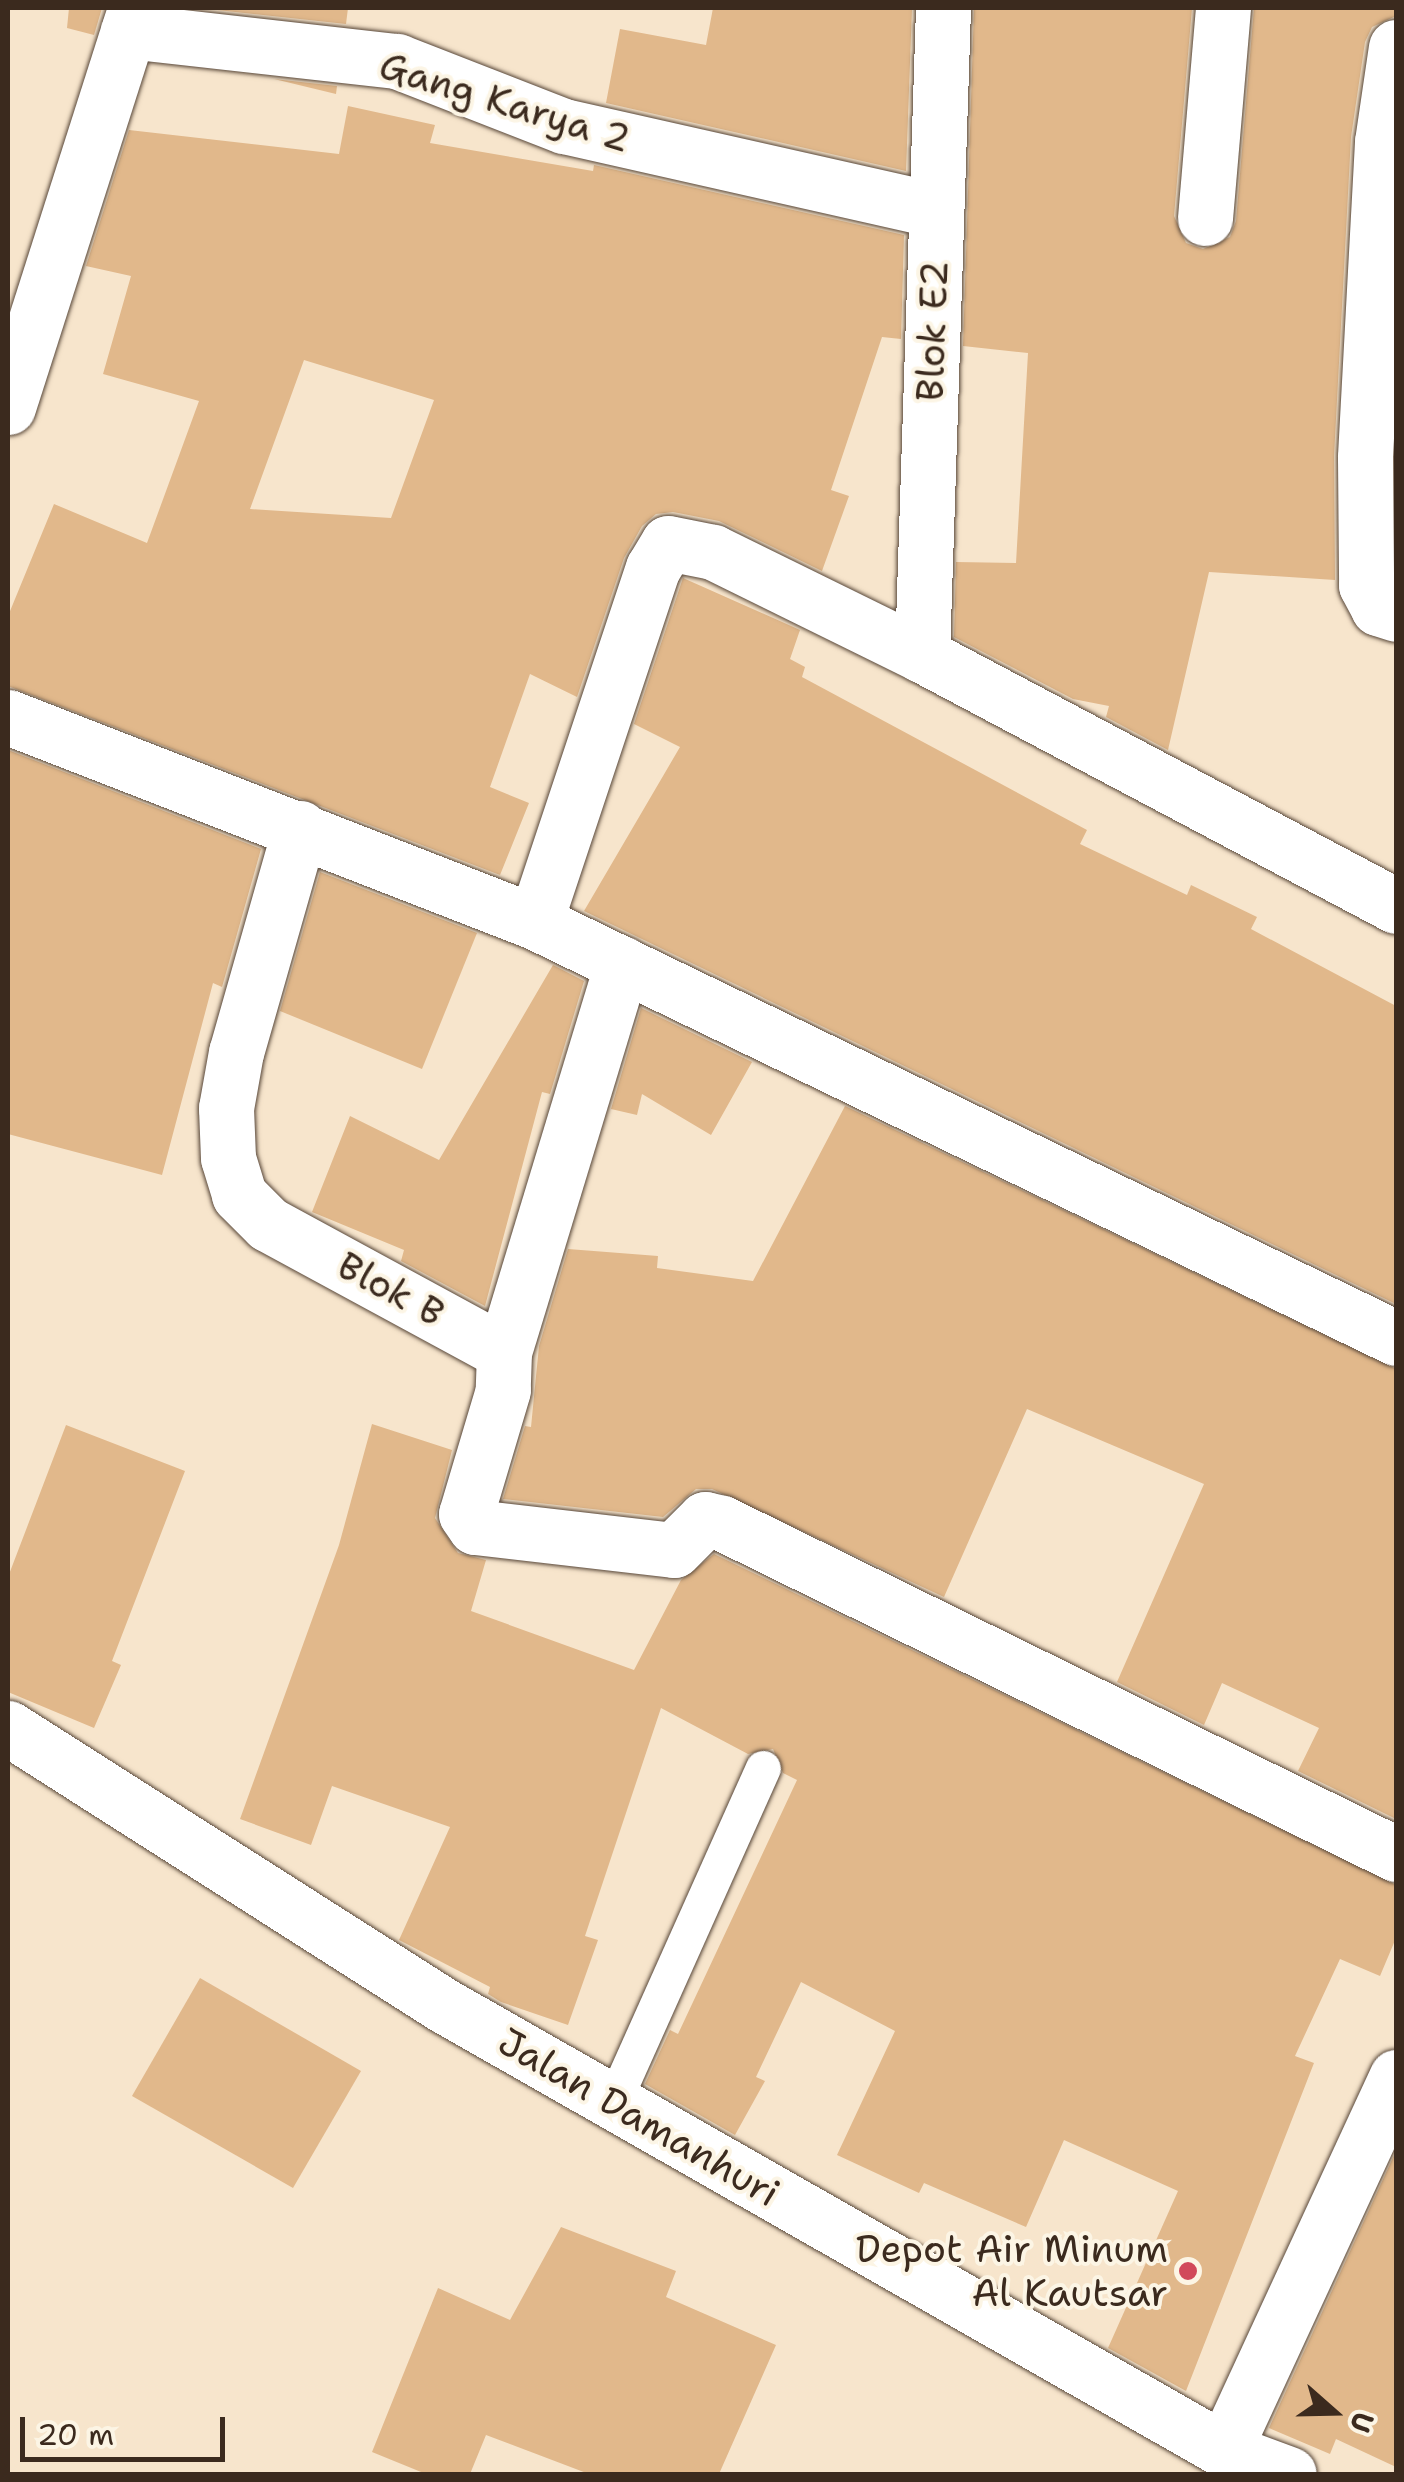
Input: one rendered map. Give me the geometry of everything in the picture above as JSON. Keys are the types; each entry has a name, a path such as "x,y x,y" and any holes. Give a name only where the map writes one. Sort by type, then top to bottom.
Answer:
{"street":[{"name":"Blok E2","path":"922,655 943,8"},
{"path":"1205,218 1223,8"},
{"name":"Gang Karya 2","path":"131,19 397,62 564,126 936,210"},
{"path":"8,407 131,19"},
{"path":"1396,48 1382,142 1365,458 1366,585 1378,608 1396,614"},
{"path":"535,922 653,568 668,543 713,552 922,655 1396,906"},
{"path":"8,717 535,922 1396,1338"},
{"name":"Blok B","path":"300,828 229,1089 228,1158 239,1195 268,1224 504,1352"},
{"path":"622,964 504,1352 503,1390 466,1514 475,1527 674,1550 706,1519 1396,1854"},
{"name":"Jalan Damanhuri","path":"8,1728 443,2005 1224,2450 1289,2474"},
{"path":"1224,2450 1396,2077"}],"lane":[{"path":"614,2102 763,1768"}],"building":[{"path":"69,8 102,8 94,35 67,28"},
{"path":"199,8 348,8 346,24"},
{"path":"713,8 912,8 906,171 606,103 620,29 706,45"},
{"path":"974,8 1192,8 1174,216 1186,243 1203,249 1230,237 1236,221 1254,8 1396,8 1396,16 1372,27 1365,42 1351,137 1334,456 1335,580 1209,572 1168,750 1106,717 1109,706 1073,699 954,637 956,562 1016,563 1028,353 963,346"},
{"path":"274,79 337,86 336,94"},
{"path":"348,106 435,125 430,143 593,171 594,165 904,235 901,339 882,337 831,490 849,496 822,571 719,521 673,512 656,514 642,526 624,558 577,697 530,674 490,787 529,803 500,875 8,686 8,616 54,504 147,543 199,401 103,374 131,276 86,266 129,130 339,154","holes":["304,360 434,400 391,518 250,509"]},
{"path":"683,578 800,630 790,659 805,667 802,677 1087,830 1080,844 1187,895 1191,885 1257,917 1251,929 1396,1006 1396,1304 584,911 680,747 634,724"},
{"path":"8,750 261,849 222,987 213,983 162,1175 8,1134"},
{"path":"320,872 477,933 422,1069 280,1011"},
{"path":"553,965 584,981 550,1094 542,1092 485,1306 401,1261 404,1250 312,1212 350,1116 439,1160"},
{"path":"641,1008 752,1062 711,1135 642,1094 637,1115 611,1109"},
{"path":"845,1106 1396,1369 1396,1819 1298,1771 1319,1728 1222,1683 1204,1725 1117,1682 1204,1484 1027,1409 944,1597 712,1489 696,1489 663,1517 503,1499 525,1426 531,1427 539,1346 568,1249 658,1256 657,1268 753,1281"},
{"path":"372,1424 452,1450 435,1518 458,1553 486,1560 471,1611 634,1670 681,1580 714,1554 1396,1885 1396,1938 1380,1976 1340,1959 1295,2056 1314,2063 1186,2391 1108,2348 1178,2191 1064,2140 1026,2227 924,2183 919,2193 837,2155 895,2031 801,1982 756,2077 765,2081 735,2135 645,2084 670,2030 678,2034 797,1780 783,1773 773,1749 748,1754 661,1708 585,1936 598,1940 568,2025 501,2002 488,1994 490,1987 399,1940 450,1827 332,1786 311,1845 240,1819 339,1545"},
{"path":"66,1425 185,1471 112,1661 121,1665 94,1728 8,1692 8,1577"},
{"path":"200,1978 361,2071 293,2188 132,2096"},
{"path":"1396,2151 1396,2467 1336,2439 1330,2454 1269,2428"},
{"path":"561,2227 676,2271 666,2297 776,2345 719,2474 589,2474 486,2435 470,2474 426,2474 372,2452 438,2288 510,2320"}],"place":[{"name":"Depot Air Minum Al Kautsar","path":"1188,2271"}]}
